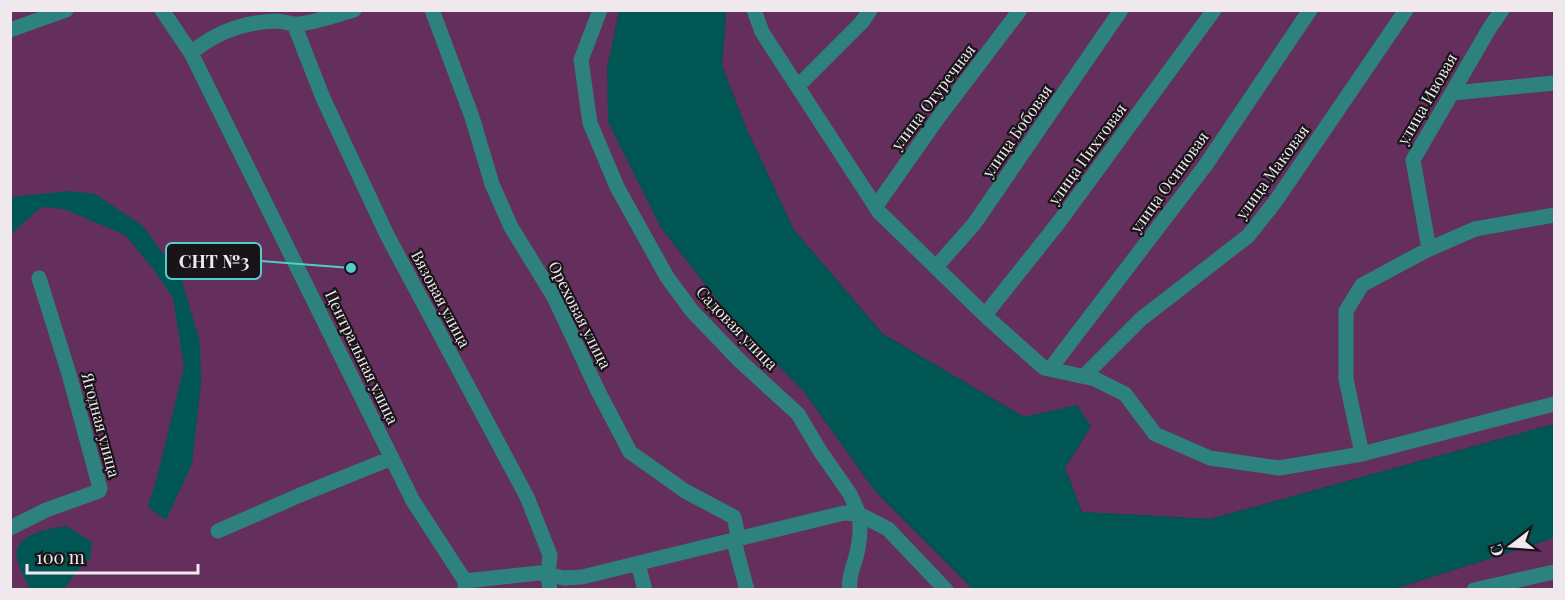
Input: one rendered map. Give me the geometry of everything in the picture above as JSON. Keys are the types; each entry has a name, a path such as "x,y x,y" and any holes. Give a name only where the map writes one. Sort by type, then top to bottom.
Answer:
{"street":[{"path":"10,30 66,10"},
{"name":"Центральная улица","path":"162,10 191,53 413,501 465,585"},
{"path":"191,53 216,35 233,28 269,21 294,24 354,10"},
{"name":"Ореховая улица","path":"432,10 472,117 492,184 511,227 554,297 598,391 630,452 685,491 734,517 736,549 747,590"},
{"name":"Садовая улица","path":"600,10 581,60 590,123 617,187 667,277 692,312 740,361 798,414 850,494 859,514"},
{"path":"754,10 762,32 876,206 985,315 1044,368 1095,379 1125,394 1155,434 1210,458 1280,468 1362,454 1554,404"},
{"path":"798,86 862,22 870,10"},
{"name":"улица Огуречная","path":"876,206 938,118 1020,10"},
{"name":"улица Бобовая","path":"936,267 974,224 1121,10"},
{"name":"улица Пихтовая","path":"985,315 1059,222 1214,10"},
{"name":"улица Осиновая","path":"1050,369 1205,166 1310,10"},
{"name":"улица Маковая","path":"1084,376 1141,319 1248,236 1275,202 1406,10"},
{"name":"улица Ивовая","path":"1429,249 1413,160 1502,10"},
{"name":"Вязовая улица","path":"294,24 323,98 387,235 527,497 550,555 549,582"},
{"path":"1453,93 1554,82"},
{"path":"1362,454 1346,379 1346,311 1362,285 1429,249 1475,229 1554,215"},
{"name":"Ягодная улица","path":"10,528 46,510 99,491 100,488 66,363 39,278"},
{"path":"218,531 392,458"},
{"path":"465,585 538,573 549,582 582,577 844,513 859,514 888,529 946,590"},
{"path":"850,590 849,581 861,527 859,514"},
{"path":"638,564 645,590"},
{"path":"1474,590 1554,572"}],"shaded area":[{"path":"10,11 619,11 607,69 660,226 725,310 805,393 875,491 973,589 11,589"},
{"path":"619,11 726,11 722,66 747,130 794,230 883,334 1024,417 1077,405 1091,426 1065,468 1082,512 1210,519 1554,424 1554,538 1394,589 973,589 875,491 805,393 725,310 660,226 608,122 607,69"},
{"path":"726,11 1554,11 1554,424 1210,519 1082,512 1065,468 1091,426 1024,417 883,334 794,230 747,130 722,66"},
{"path":"70,191 95,194 143,226 181,278 200,342 201,384 192,464 166,520 148,507 184,367 173,298 154,270 125,235 64,209 41,207 11,234 11,197"},
{"path":"67,526 92,542 90,558 64,589 30,589 17,559 20,544 34,534 51,528"},
{"path":"1554,538 1554,589 1394,589"}],"place":[{"name":"СНТ №3","path":"351,268"}]}
